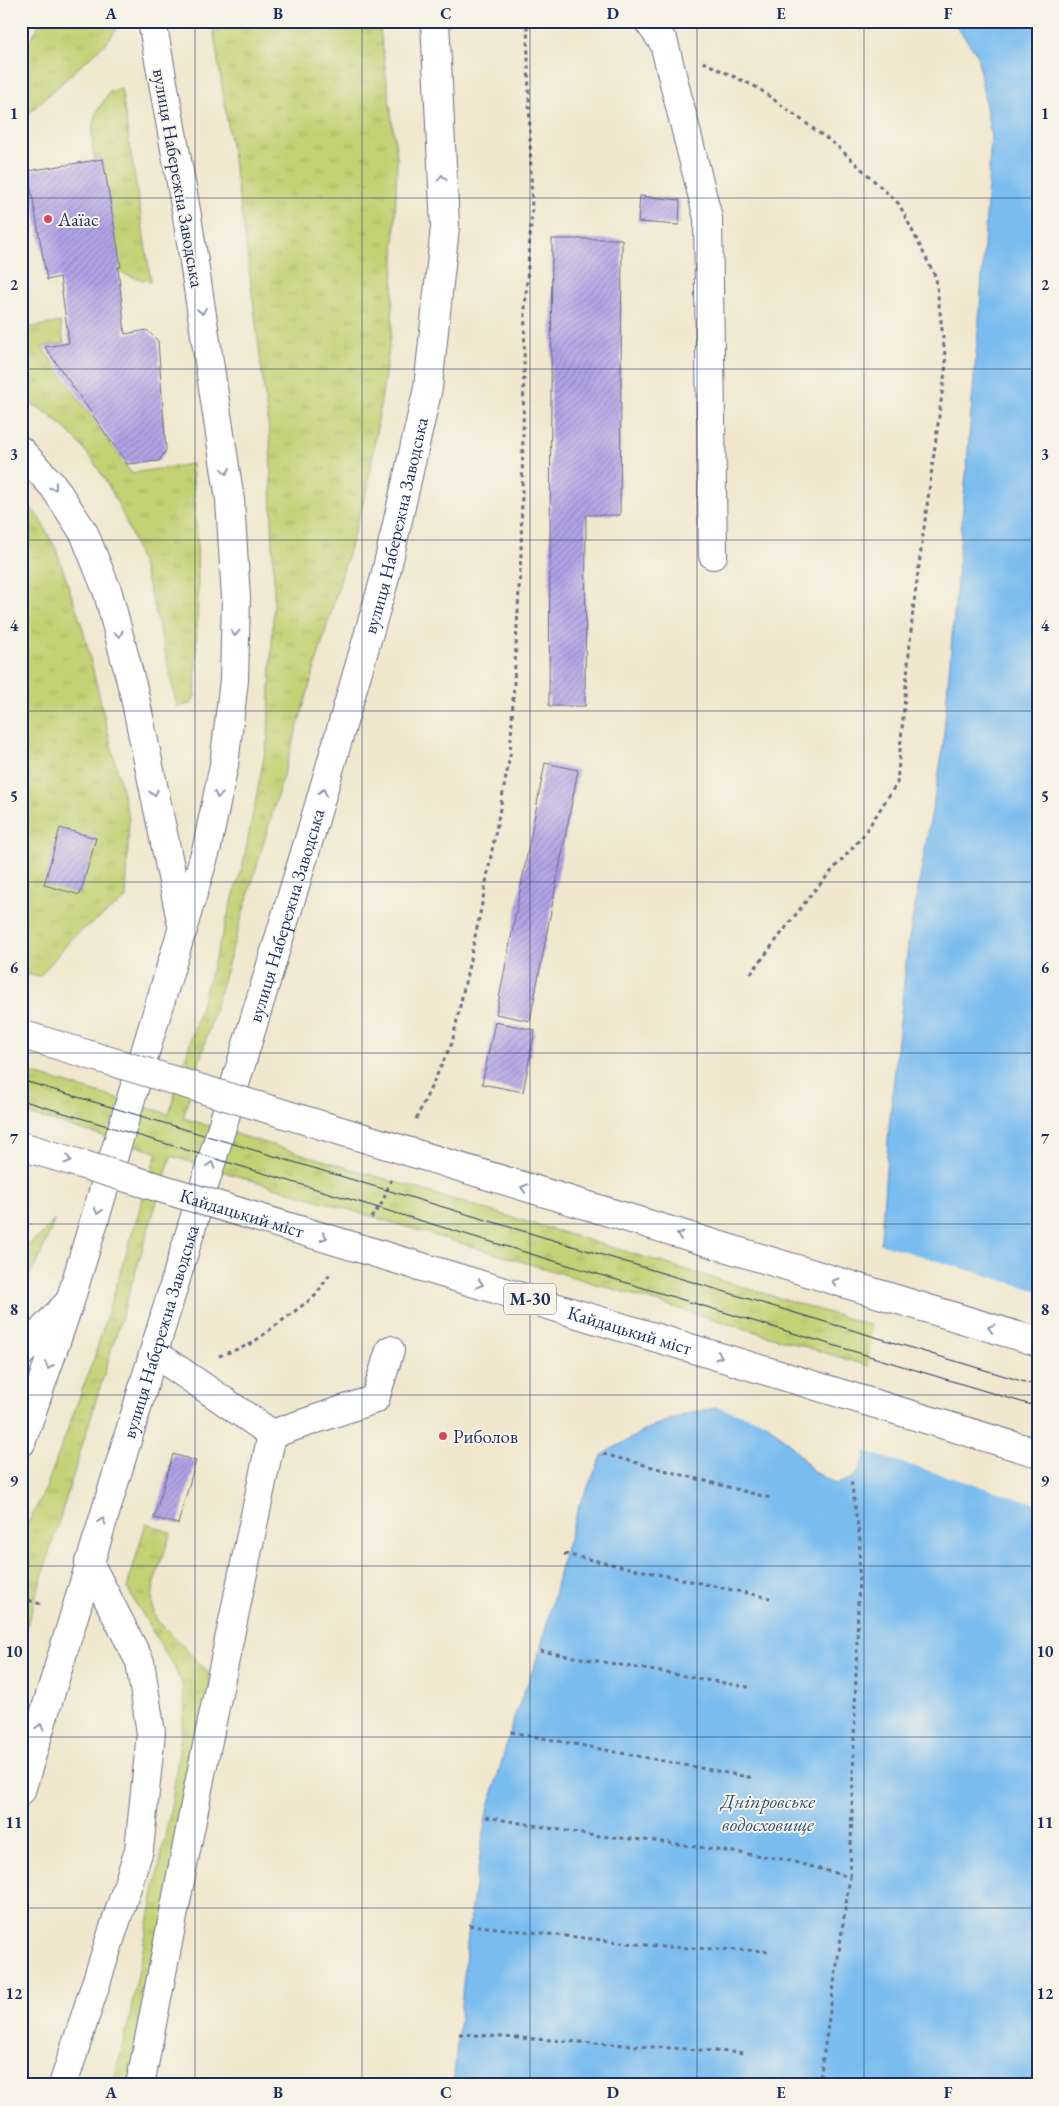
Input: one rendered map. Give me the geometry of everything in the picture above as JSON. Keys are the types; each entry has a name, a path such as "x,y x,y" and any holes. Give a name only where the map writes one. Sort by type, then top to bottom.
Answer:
{"main road":[{"name":"вулиця Набережна Заводська","path":"21,1443 70,1301 207,847 224,765 234,680 236,598 230,500 187,216 152,21"},
{"name":"вулиця Набережна Заводська","path":"21,1791 310,836 384,581 428,388 445,227 435,21"},
{"path":"648,21 664,43 708,218 713,555"},
{"path":"21,451 54,487 84,533 108,593 134,693 183,930"},
{"path":"24,1035 1038,1342"},
{"name":"Кайдацький міст","path":"21,1146 1038,1453"},
{"path":"21,1352 70,1301"},
{"path":"272,1434 375,1399 390,1350"},
{"path":"154,1353 272,1434"},
{"path":"140,2085 200,1779 272,1434"},
{"path":"63,2085 139,1850 151,1733 140,1662 89,1562"}],"path":[{"path":"414,1124 452,1043 480,914 510,756 521,554 525,308 532,210 527,21"},
{"path":"664,43 758,88 837,146 899,204 936,278 946,364 913,610 897,783 863,836 813,892 749,976"},
{"path":"365,1226 382,1202 393,1176"},
{"path":"181,1371 251,1344 315,1296 332,1272"},
{"path":"603,1454 770,1498"},
{"path":"819,2085 850,1877 860,1540 850,1480"},
{"path":"564,1554 770,1598"},
{"path":"540,1651 753,1688"},
{"path":"510,1732 754,1778"},
{"path":"486,1817 589,1835 654,1841 783,1859 850,1877"},
{"path":"469,1925 664,1946 769,1951"},
{"path":"459,2034 744,2053"}],"green space":[{"path":"41,21 115,21 116,30 108,41 21,120 21,57"},
{"path":"212,21 379,21 397,158 392,329 368,486 183,1118 1038,1376 932,1385 171,1156 21,1645 21,1537 46,1488 95,1355 157,1152 21,1112 21,1070 169,1114 243,864 268,737 274,594 270,438 247,251"},
{"path":"121,88 151,282 123,274 114,267 93,150 92,131 95,115 109,92"},
{"path":"60,322 64,343 42,347 131,473 192,464 197,536 198,594 195,695 191,704 177,707 146,577 130,533 111,491 87,453 57,422 21,398 21,329"},
{"path":"21,496 40,519 56,549 83,629 129,819 126,899 74,936 40,976 21,974"},
{"path":"55,1219 38,1261 21,1290 21,1250 40,1236"},
{"path":"146,1523 171,1533 154,1587 153,1609 156,1619 208,1672 211,1685 135,2085 113,2085 129,2020 172,1801 185,1707 182,1684 175,1669 127,1588"}],"water":[{"name":"Дніпровське водосховище","path":"952,21 1038,21 1038,2085 453,2085 469,1925 486,1817 514,1718 540,1651 564,1554 579,1506 603,1454 653,1426 693,1412 721,1407 754,1412 791,1445 813,1471 836,1484 852,1478 860,1468 865,1457 889,1127 908,944 942,755 980,308 991,137 977,54"}],"pier":[{"path":"878,1243 1038,1291 1038,1504 863,1451"},
{"path":"721,1404 755,1409 770,1423 713,1406"}],"building":[{"path":"103,159 121,267 118,267 125,334 147,330 158,341 166,450 159,461 127,464 45,347 69,343 60,277 47,280 28,171"},
{"path":"640,196 680,200 679,225 638,222"},
{"path":"552,239 622,239 620,515 586,515 585,706 549,706"},
{"path":"545,763 578,770 530,1021 496,1014"},
{"path":"60,828 96,838 80,895 44,885"},
{"path":"495,1022 535,1030 523,1092 482,1084"},
{"path":"173,1454 196,1461 178,1524 154,1518"}],"tram line":[{"path":"21,1080 1038,1386"},
{"path":"21,1100 1038,1407"}],"place":[{"name":"Ааїас","path":"48,219"},
{"name":"Риболов","path":"443,1436"}]}
